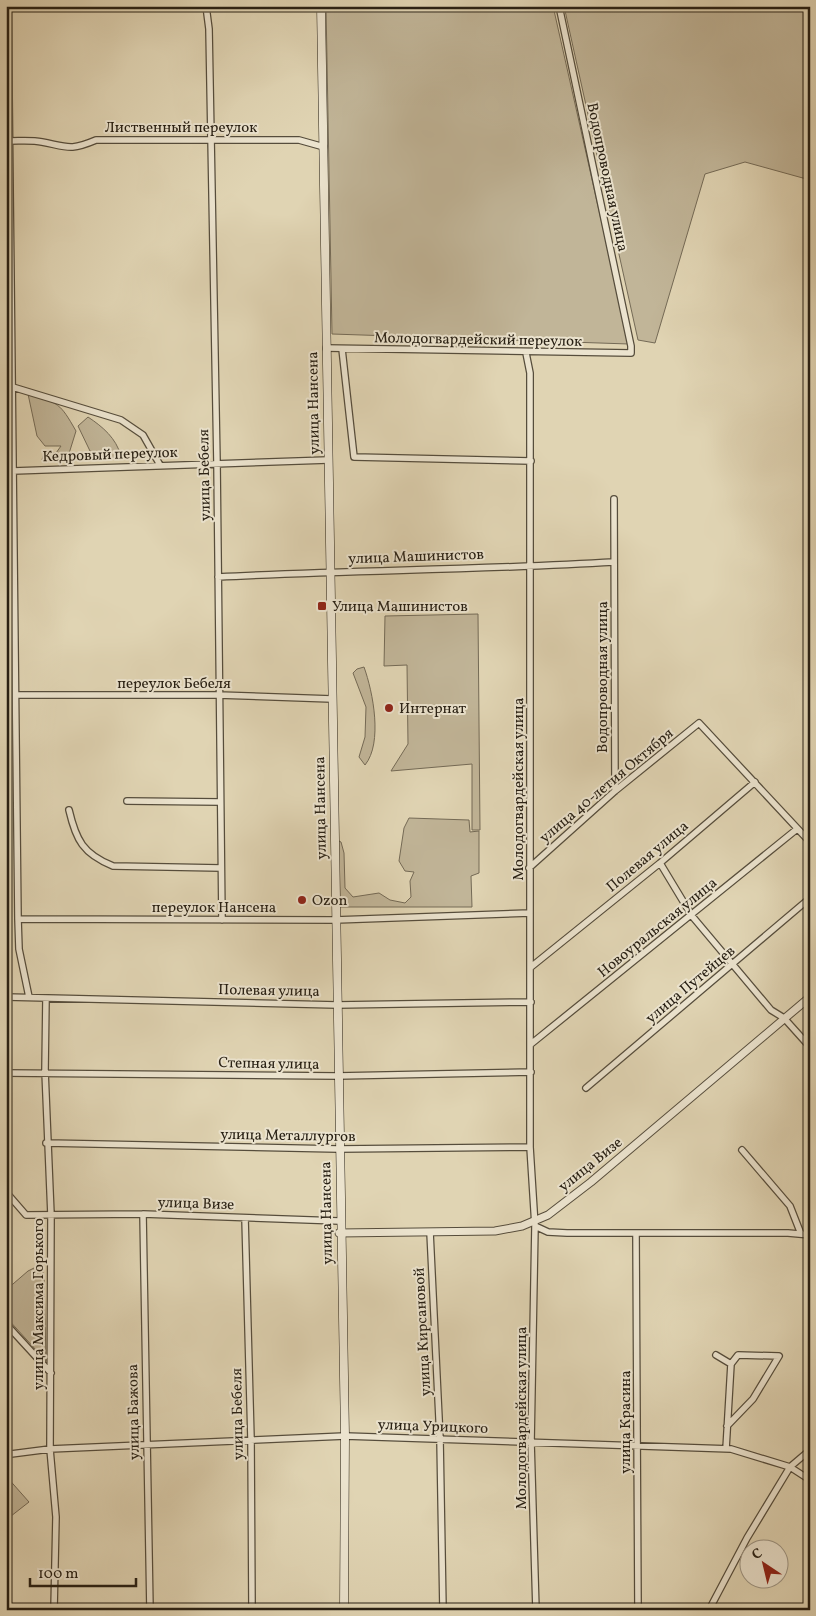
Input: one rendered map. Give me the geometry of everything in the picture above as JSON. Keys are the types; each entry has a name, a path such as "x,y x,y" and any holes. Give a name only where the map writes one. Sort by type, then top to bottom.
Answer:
{"main road":[{"name":"улица Нансена","path":"321,6 339,1221 344,1436 344,1610"}],"street":[{"path":"8,6 10,141 9,385 13,471 18,919 19,949 29,997"},
{"name":"улица Бебеля","path":"206,6 209,29 217,463 218,695 222,920"},
{"name":"Водопроводная улица","path":"559,6 631,353"},
{"name":"Лиственный переулок","path":"10,141 42,141 55,146 78,148 96,140 299,140 324,147"},
{"name":"Молодогвардейский переулок","path":"326,348 631,353"},
{"path":"342,349 354,458 531,461"},
{"name":"Молодогвардейская улица","path":"526,352 530,373 531,461 529,868 532,1044 530,1147 535,1224 531,1442 536,1610"},
{"path":"9,385 121,420 143,435 160,465"},
{"name":"Кедровый переулок","path":"13,471 328,460"},
{"name":"Водопроводная улица","path":"614,499 615,791"},
{"name":"улица Машинистов","path":"218,577 531,567 614,562"},
{"name":"переулок Бебеля","path":"16,695 218,695 332,699"},
{"name":"улица 40-летия Октября","path":"529,868 615,791 699,723 755,782"},
{"path":"755,782 810,842"},
{"name":"Полевая улица","path":"531,967 660,863 755,782"},
{"path":"127,801 220,802"},
{"path":"69,810 75,833 85,850 100,861 112,866 221,868"},
{"name":"Новоуральская улица","path":"532,1044 797,829"},
{"path":"660,863 692,916 771,1010 784,1018 810,1047"},
{"name":"улица Путейцев","path":"586,1088 810,898"},
{"name":"переулок Нансена","path":"18,919 335,920 530,912"},
{"name":"Полевая улица","path":"6,997 337,1004 531,1002"},
{"name":"улица Визе","path":"340,1233 495,1231 535,1224 592,1182 810,997"},
{"name":"улица Максима Горького","path":"46,998 46,1143 51,1215 50,1449 56,1517 54,1610"},
{"name":"Степная улица","path":"6,1073 45,1071 337,1076 531,1072"},
{"name":"улица Металлургов","path":"46,1143 338,1149 530,1147"},
{"path":"742,1150 790,1206 801,1234"},
{"name":"улица Визе","path":"6,1192 26,1215 143,1214 339,1221"},
{"name":"улица Бажова","path":"143,1214 150,1610"},
{"name":"улица Бебеля","path":"245,1218 251,1439 252,1610"},
{"path":"535,1224 548,1232 567,1233 810,1235"},
{"name":"улица Кирсановой","path":"430,1232 440,1439 443,1610"},
{"name":"улица Красина","path":"636,1233 638,1610"},
{"path":"6,1324 51,1373"},
{"path":"716,1355 731,1364"},
{"path":"726,1449 727,1426 731,1364 738,1355 779,1356 753,1400 727,1426"},
{"name":"улица Урицкого","path":"6,1457 11,1454 50,1449 344,1436 726,1449 790,1467 810,1480"},
{"path":"709,1610 747,1538 790,1467 810,1450"}],"shaded area":[{"path":"326,6 553,6 629,344 332,334"},
{"path":"564,6 810,6 810,180 745,162 705,174 655,343 638,340"},
{"path":"28,394 58,405 71,422 76,431 67,460 42,460 44,452 56,453 61,446 45,446 37,436"},
{"path":"88,417 108,434 116,444 121,456 102,460 90,451 78,426"},
{"path":"478,614 480,830 472,830 472,764 391,771 408,744 407,665 384,666 385,616"},
{"path":"364,667 375,717 374,744 365,765 359,757 365,737 366,707 353,673 357,669"},
{"path":"409,818 469,820 470,832 479,831 479,873 471,876 472,907 337,907 337,840 341,842 344,853 345,888 353,897 379,893 390,900 405,903 411,897 410,881 414,872 405,871 399,861 404,828"},
{"path":"38,1266 44,1274 46,1361 6,1317 6,1290 28,1271"},
{"path":"6,1476 29,1502 6,1520"}],"place":[{"name":"Улица Машинистов","path":"322,606"},
{"name":"Интернат","path":"389,708"},
{"name":"Ozon","path":"302,900"}]}
